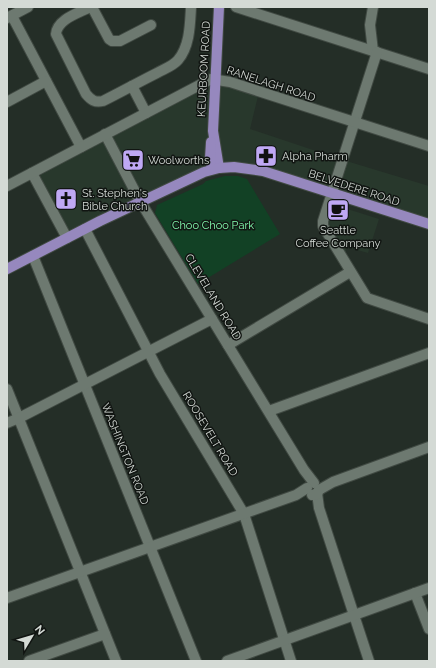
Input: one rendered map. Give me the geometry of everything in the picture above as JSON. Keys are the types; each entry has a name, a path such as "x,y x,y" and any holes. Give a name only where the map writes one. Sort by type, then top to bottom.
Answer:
{"main road":[{"name":"KEURBOOM ROAD","path":"216,169 213,132 219,7"},
{"name":"BELVEDERE ROAD","path":"7,269 192,176 216,169 240,168 257,170 429,224"}],"street":[{"path":"28,7 9,17 46,81 81,147"},
{"path":"151,25 120,42 112,42 91,7 64,21 59,25 56,31 57,37 86,94 94,101 100,102 179,60 184,50 189,33 191,7"},
{"path":"236,7 429,69"},
{"path":"373,7 370,24 375,52 355,123 323,221 323,226 367,298 429,319"},
{"name":"RANELAGH ROAD","path":"7,186 211,79 216,79 429,146"},
{"path":"7,102 46,81"},
{"path":"134,85 148,112"},
{"name":"CLEVELAND ROAD","path":"105,134 140,201 304,470 313,489 369,661"},
{"path":"32,173 67,238"},
{"name":"ROOSEVELT ROAD","path":"85,229 160,374 244,514 291,661"},
{"name":"WASHINGTON ROAD","path":"33,256 196,661"},
{"path":"228,345 350,272"},
{"path":"7,423 85,385 212,318"},
{"path":"269,411 429,353"},
{"path":"7,389 116,661"},
{"path":"7,598 429,447"},
{"path":"227,661 429,588"},
{"path":"415,593 429,629"},
{"path":"29,661 105,634"}],"shaded area":[{"path":"204,82 259,92 250,129 343,160 429,186 429,220 263,171 226,167 67,238 32,173"},
{"path":"338,206 379,219 368,253 347,247 345,254 328,225 333,208"}],"green space":[{"name":"Choo Choo Park","path":"225,176 238,176 247,179 280,234 198,284 155,213 157,205 203,184 206,181"}],"place":[{"name":"Alpha Pharm","path":"266,156"},
{"name":"Woolworths","path":"133,160"},
{"name":"St. Stephen's Bible Church","path":"66,199"},
{"name":"Seattle Coffee Company","path":"338,210"}]}
